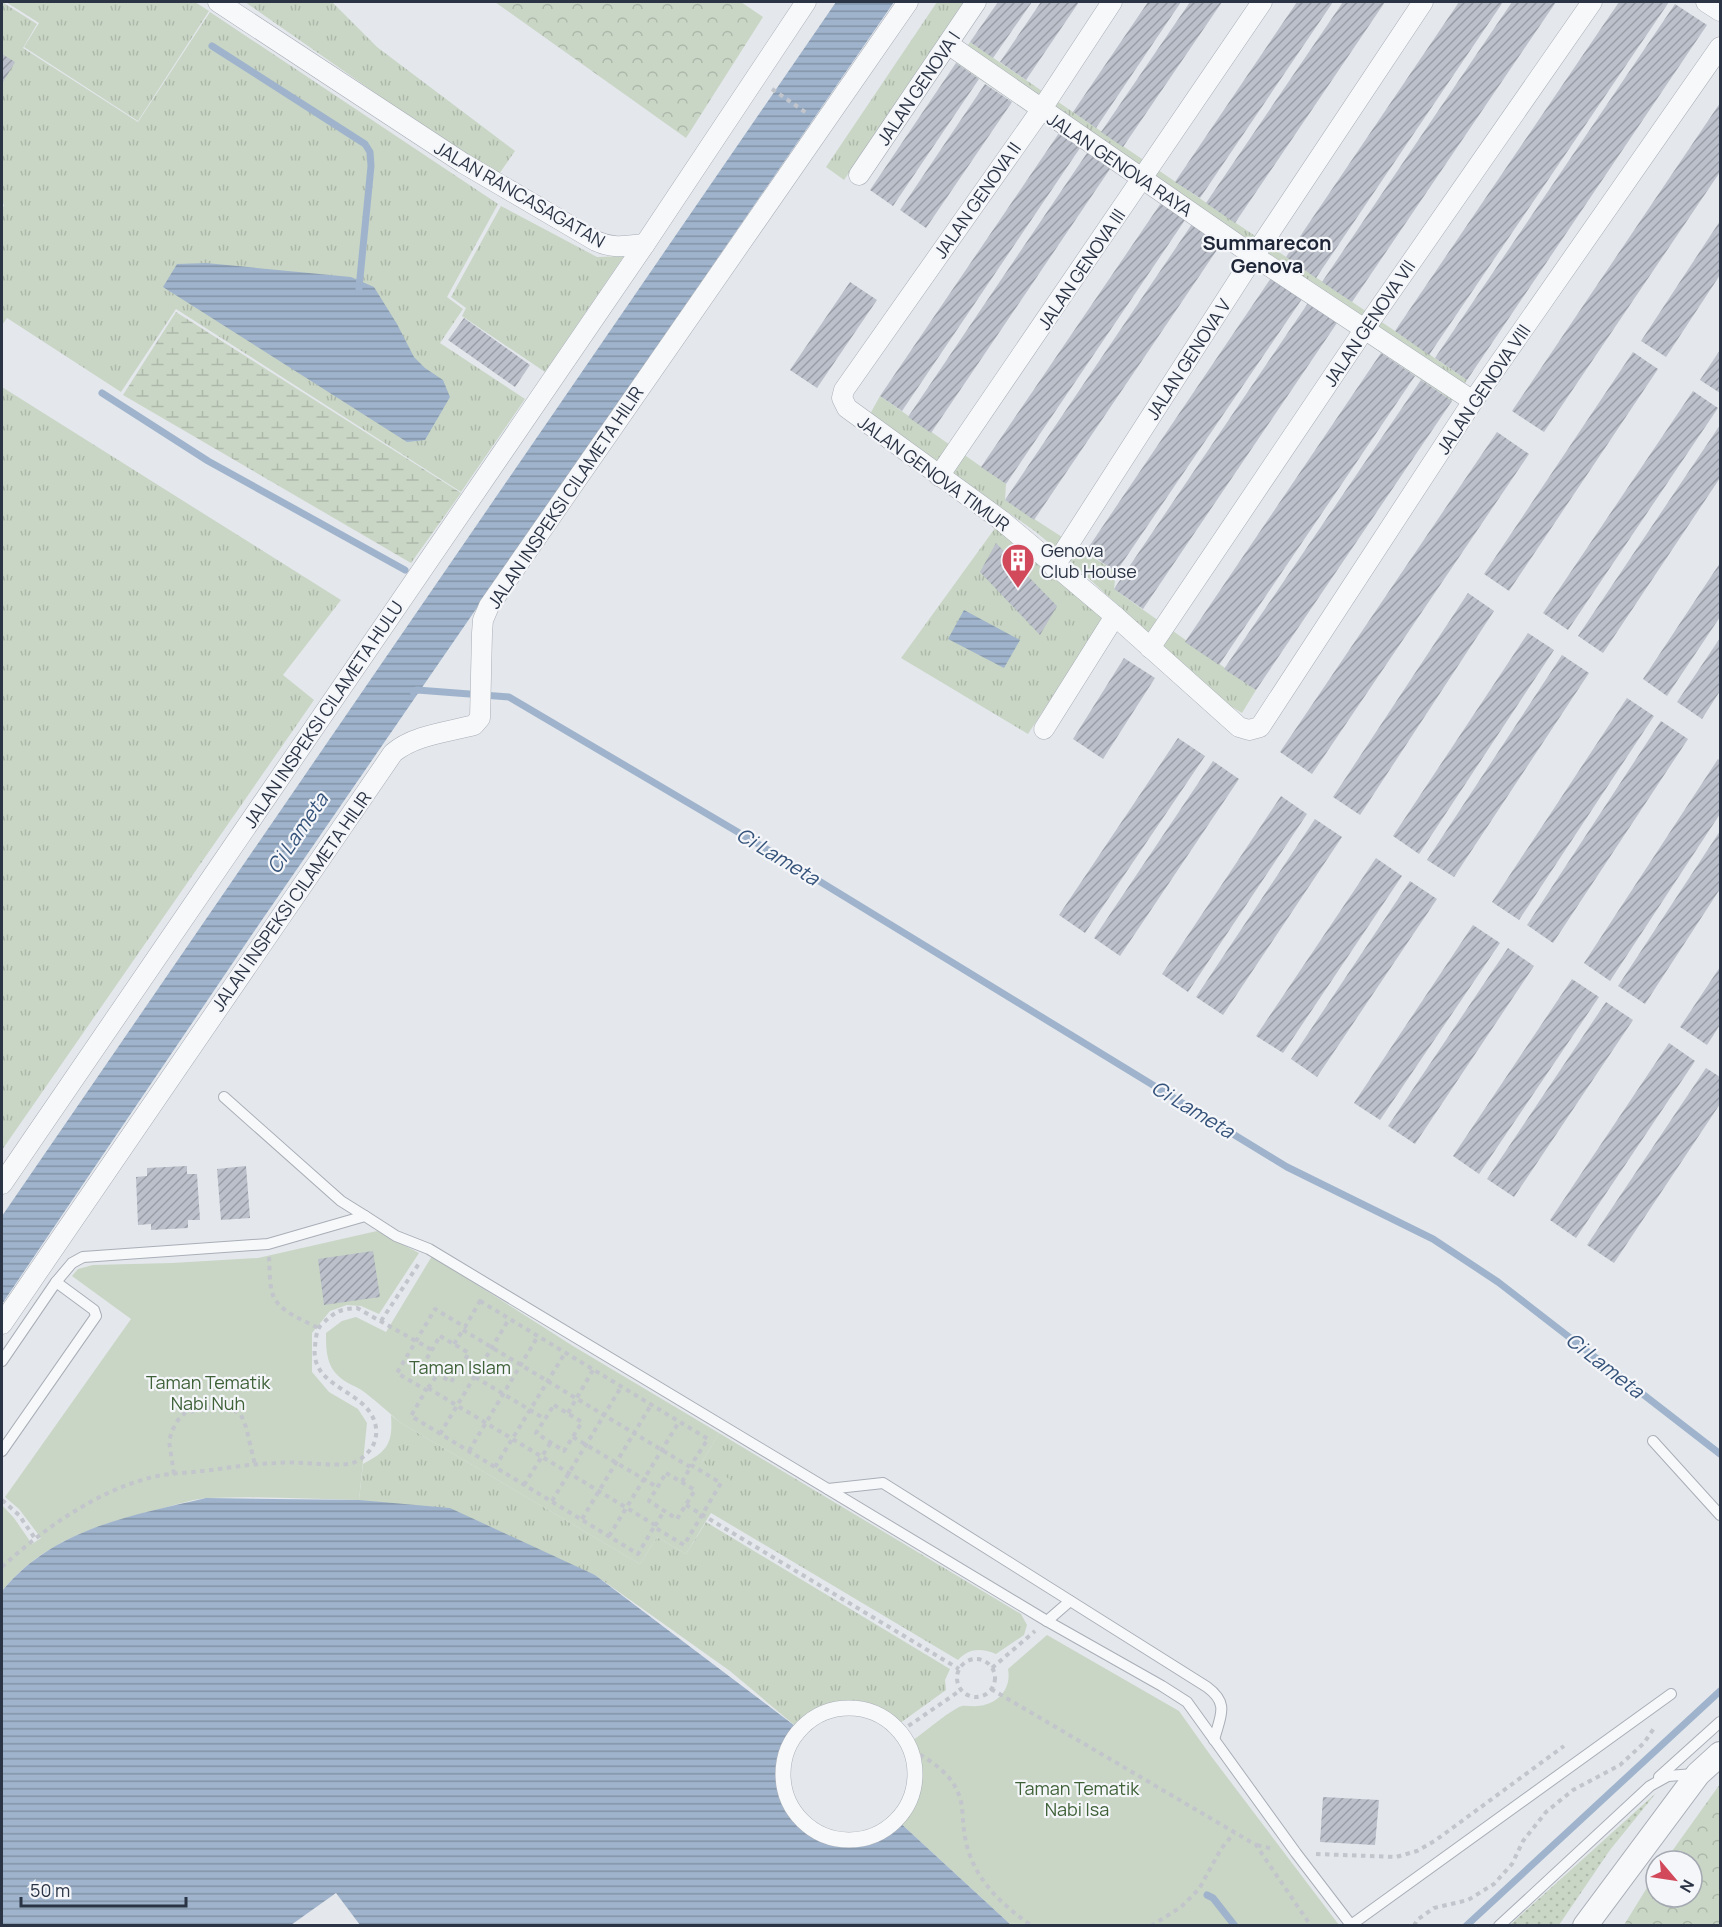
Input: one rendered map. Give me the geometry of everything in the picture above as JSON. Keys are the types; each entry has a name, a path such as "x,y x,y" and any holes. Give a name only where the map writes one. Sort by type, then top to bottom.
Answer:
{"street":[{"name":"JALAN RANCASAGATAN","path":"218,2 463,163 596,241 618,248 645,244"},
{"path":"645,244 806,2"},
{"name":"JALAN INSPEKSI CILAMETA HILIR","path":"2,1324 393,753 413,741 474,725 480,718 483,627 489,606 908,2"},
{"name":"JALAN GENOVA I","path":"859,175 976,2"},
{"name":"JALAN GENOVA II","path":"842,398 844,390 1041,110 1112,2"},
{"name":"JALAN GENOVA III","path":"939,476 1262,2"},
{"name":"JALAN GENOVA V","path":"1054,567 1254,256 1423,2"},
{"name":"JALAN GENOVA VII","path":"1150,648 1364,330 1592,2"},
{"path":"1706,2 1720,11"},
{"name":"JALAN GENOVA RAYA","path":"948,44 1254,256 1473,401"},
{"name":"JALAN GENOVA VIII","path":"1249,730 1260,727 1473,401 1720,47"},
{"name":"JALAN INSPEKSI CILAMETA HULU","path":"2,1184 645,244"},
{"name":"JALAN GENOVA TIMUR","path":"842,398 847,408 1001,520 1054,567 1115,616 1239,727 1249,730"},
{"path":"1044,729 1115,616"},
{"path":"849,1707 871,1710 891,1721 901,1731 912,1750 915,1779 910,1801 897,1820 880,1833 860,1840 837,1839 818,1833 805,1825 787,1798 783,1781 784,1760 792,1738 807,1721 827,1710 849,1707"},
{"path":"1585,1926 1698,1774 1720,1754"}],"lane":[{"path":"224,1097 341,1201 396,1236 429,1249 1047,1621 1187,1702 1296,1853 1352,1925 1671,1694"},
{"path":"2,1361 56,1282 72,1263 83,1257 268,1244 365,1216"},
{"path":"2,1451 96,1316 94,1310 56,1282"},
{"path":"1653,1441 1720,1515"},
{"path":"828,1489 883,1483 1218,1695 1222,1708 1214,1740"},
{"path":"1047,1621 1070,1601"},
{"path":"1500,1926 1720,1722"},
{"path":"1650,1786 1668,1776 1698,1774"}],"path":[{"path":"764,83 817,120"},
{"path":"268,1244 272,1293 277,1302 287,1311 318,1328"},
{"path":"381,1321 429,1249"},
{"path":"454,1344 480,1301 651,1404 708,1439 682,1482"},
{"path":"2,1567 34,1538 122,1486 174,1474 277,1462 351,1464 365,1457 373,1446 377,1431 373,1414 364,1403 334,1386 315,1360 314,1349 318,1328 334,1312 357,1308 432,1350"},
{"path":"435,1309 464,1329 604,1416 721,1484 684,1545 458,1405 397,1372 435,1309"},
{"path":"440,1434 509,1319"},
{"path":"441,1336 469,1353 451,1382 423,1365 432,1350 441,1336"},
{"path":"469,1451 538,1336"},
{"path":"495,1467 565,1352"},
{"path":"460,1368 545,1419"},
{"path":"568,1413 593,1370"},
{"path":"438,1374 411,1416 552,1502 638,1554 664,1511"},
{"path":"552,1502 621,1387"},
{"path":"582,1519 651,1404"},
{"path":"554,1405 582,1422 564,1451 536,1433 545,1419 554,1405"},
{"path":"174,1474 169,1441 178,1420 185,1413 223,1406 241,1415 255,1465"},
{"path":"609,1536 679,1421"},
{"path":"573,1437 657,1487"},
{"path":"524,1485 551,1442"},
{"path":"666,1473 695,1490 677,1519 649,1502 657,1487 666,1473"},
{"path":"2,1500 19,1515 34,1538"},
{"path":"686,1504 959,1669"},
{"path":"992,1668 1047,1621"},
{"path":"981,1660 992,1668 995,1680 992,1689 979,1697 968,1696 957,1682 959,1669 969,1661 981,1660"},
{"path":"992,1689 1256,1845 1296,1853 1396,1857 1417,1851 1436,1840 1564,1746"},
{"path":"901,1731 961,1690"},
{"path":"1414,1926 1434,1908 1468,1900 1494,1884 1512,1864 1523,1841 1546,1812 1573,1790 1620,1765 1644,1743 1655,1727"},
{"path":"912,1750 947,1774 956,1789 962,1805 962,1822 969,1854 984,1883 1006,1907 1032,1926"},
{"path":"1151,1926 1181,1907 1199,1888 1221,1849 1234,1833"},
{"path":"1256,1845 1311,1926"}],"green space":[{"path":"2,2 37,24 23,48 138,122 210,12 498,204 447,297 463,309 440,343 525,399 461,492 176,309 121,392 7,318 2,325 2,209 4,205 2,203"},
{"path":"6,2 195,2 209,11 138,121 24,47 39,23"},
{"path":"245,2 332,2 377,47 515,151 499,174 474,162"},
{"path":"495,2 741,2 763,17 686,138"},
{"path":"937,2 967,2 844,180 826,167"},
{"path":"970,42 1467,380 1452,401 956,63"},
{"path":"501,206 597,257 624,256 545,372 462,316 466,308 451,297"},
{"path":"176,312 461,493 411,563 123,395"},
{"path":"2,387 341,600 283,675 314,700 2,1150"},
{"path":"880,396 1006,484 1005,500 1116,572 1114,589 1256,690 1242,713 1219,699 1036,532 870,414"},
{"path":"998,524 1103,619 1028,734 901,658"},
{"name":"Taman Tematik Nabi Nuh","path":"377,1231 419,1253 379,1314 361,1306 347,1305 330,1311 312,1333 312,1372 329,1392 358,1409 367,1423 359,1500 227,1497 184,1502 115,1521 73,1537 35,1559 2,1591 2,1505 32,1544 41,1538 19,1509 5,1497 131,1319 72,1276 78,1269 93,1265 258,1258"},
{"name":"Taman Islam","path":"432,1256 573,1346 719,1433 702,1462 731,1480 686,1554 657,1537 640,1564 401,1423 366,1393 336,1373 327,1355 326,1333 342,1321 356,1317 386,1332"},
{"path":"391,1415 640,1564 657,1537 686,1554 706,1522 950,1669 945,1680 946,1690 896,1726 873,1711 847,1708 822,1714 799,1729 730,1671 595,1575 359,1500 363,1464 378,1455 387,1445 391,1433"},
{"path":"719,1433 1021,1614 1027,1625 1024,1635 996,1654 976,1650 966,1653 958,1660 711,1513 702,1462"},
{"name":"Taman Tematik Nabi Isa","path":"1047,1635 1179,1711 1339,1925 1011,1925 897,1820 908,1801 914,1783 914,1765 909,1743 959,1707 984,1705 997,1699 1002,1695 1008,1683 1008,1669"},
{"path":"1720,1784 1720,1925 1624,1925 1644,1892 1644,1909 1704,1909 1704,1849 1674,1849"},
{"path":"1656,1793 1610,1850 1559,1925 1510,1925"}],"water":[{"path":"836,2 894,2 253,933 2,1304 2,1216"},
{"path":"206,263 351,277 374,287 414,357 443,380 450,397 425,440 407,442 163,287 177,264"},
{"path":"964,610 1020,640 1004,668 948,639"},
{"path":"206,1498 359,1500 450,1508 595,1575 799,1729 790,1744 783,1775 785,1790 800,1818 812,1828 828,1836 848,1841 856,1841 875,1834 897,1820 1011,1925 360,1925 336,1893 291,1925 2,1925 2,1591 45,1552 69,1539 122,1519"}],"building":[{"path":"998,2 1032,2 993,58 970,42"},
{"path":"1041,2 1079,2 1026,80 1000,62"},
{"path":"1148,2 1181,2 1096,128 1073,112"},
{"path":"1190,2 1222,2 1123,147 1101,132"},
{"path":"1297,2 1333,2 1200,198 1175,182"},
{"path":"1343,2 1385,2 1235,223 1206,203"},
{"path":"1459,2 1503,2 1316,278 1286,257"},
{"path":"1512,2 1556,2 1352,302 1322,282"},
{"path":"1619,2 1669,2 1429,355 1395,331"},
{"path":"1675,4 1707,25 1467,380 1435,358"},
{"path":"2,54 15,62 2,84"},
{"path":"956,63 979,79 893,206 870,190"},
{"path":"985,84 1012,102 926,228 900,210"},
{"path":"1720,103 1720,172 1544,432 1512,411"},
{"path":"1059,133 1080,148 902,411 880,396"},
{"path":"1087,153 1110,169 931,433 908,417"},
{"path":"1161,203 1185,220 1006,484 981,467"},
{"path":"1720,221 1720,275 1666,357 1641,341"},
{"path":"1192,224 1221,244 1034,520 1005,500"},
{"path":"1271,278 1302,299 1116,572 1086,551"},
{"path":"850,282 877,300 817,388 790,370"},
{"path":"1308,303 1337,323 1143,609 1114,589"},
{"path":"464,318 530,365 515,387 448,340"},
{"path":"1720,350 1720,393 1700,380"},
{"path":"1633,352 1658,369 1509,591 1484,574"},
{"path":"1381,353 1415,376 1219,665 1185,642"},
{"path":"1421,380 1452,401 1256,690 1224,669"},
{"path":"1693,391 1718,408 1568,630 1543,613"},
{"path":"1720,425 1720,478 1603,653 1578,636"},
{"path":"1497,432 1529,454 1312,774 1280,752"},
{"name":"Genova Club House","path":"996,543 1057,606 1040,635 980,572"},
{"path":"1720,563 1720,617 1667,696 1643,679"},
{"path":"1468,593 1494,611 1360,815 1333,797"},
{"path":"1528,633 1554,650 1419,854 1393,836"},
{"path":"1720,638 1720,691 1702,719 1677,702"},
{"path":"1562,655 1589,673 1454,877 1427,860"},
{"path":"1124,658 1155,678 1103,759 1073,739"},
{"path":"1627,698 1654,716 1519,920 1492,902"},
{"path":"1661,721 1688,739 1553,943 1527,925"},
{"path":"1178,738 1205,756 1085,933 1059,915"},
{"path":"1718,759 1720,761 1720,814 1610,981 1584,963"},
{"path":"1213,761 1239,779 1120,956 1094,938"},
{"path":"1281,796 1307,814 1188,992 1162,974"},
{"path":"1315,819 1342,837 1223,1015 1196,997"},
{"path":"1720,831 1720,889 1645,1004 1618,986"},
{"path":"1376,858 1402,876 1283,1053 1256,1036"},
{"path":"1410,881 1437,899 1317,1077 1291,1059"},
{"path":"1473,925 1500,943 1380,1120 1354,1103"},
{"path":"1508,948 1534,966 1415,1144 1388,1126"},
{"path":"1720,967 1720,1025 1707,1045 1680,1027"},
{"path":"1572,979 1599,997 1479,1174 1453,1156"},
{"path":"1606,1002 1633,1020 1514,1197 1487,1179"},
{"path":"1669,1043 1695,1061 1576,1238 1550,1220"},
{"path":"1706,1068 1720,1077 1720,1104 1614,1263 1587,1245"},
{"path":"187,1166 187,1174 197,1174 200,1220 188,1220 188,1228 151,1230 151,1224 138,1225 136,1177 147,1176 147,1168"},
{"path":"246,1166 250,1218 221,1220 217,1169"},
{"path":"373,1251 380,1297 324,1305 318,1259"},
{"path":"1323,1797 1379,1800 1375,1845 1320,1842"}],"waterway":[{"path":"212,46 365,144 370,152 371,166 359,288"},
{"path":"102,393 208,461 405,570"},
{"name":"Ci Lameta","path":"413,692 417,690 509,697 770,851 1287,1167 1433,1239 1498,1282 1720,1454"},
{"path":"1466,1926 1720,1691"},
{"path":"1207,1895 1213,1898 1235,1926"}],"place":[{"name":"Genova Club House","path":"1018,589"}],"district":[{"name":"Summarecon Genova","path":"1267,254"}]}
